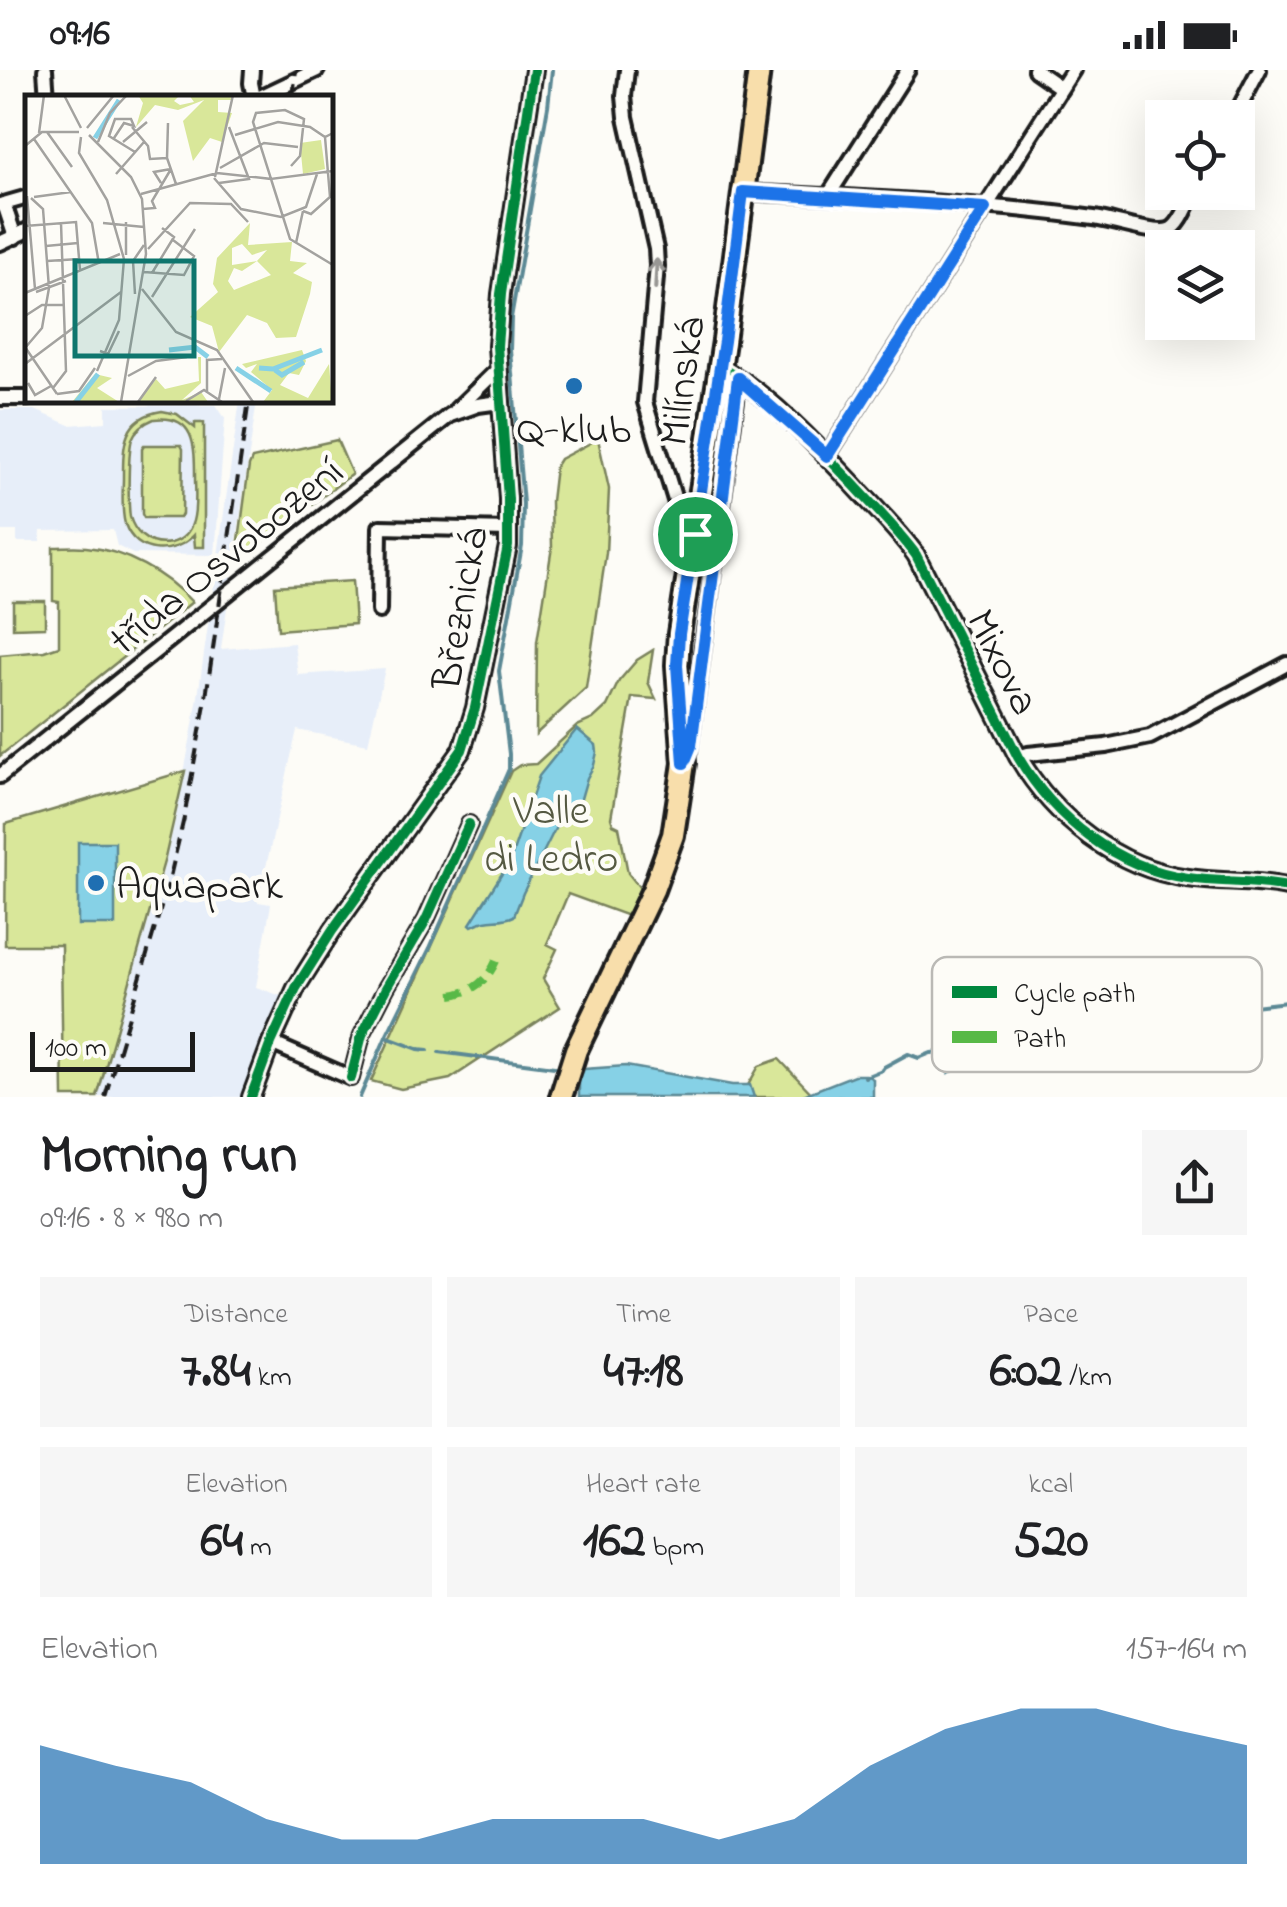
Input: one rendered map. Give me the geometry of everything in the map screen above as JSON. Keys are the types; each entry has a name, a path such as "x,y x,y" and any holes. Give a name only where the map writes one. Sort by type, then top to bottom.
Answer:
{"main road":[{"name":"Milínská","path":"560,1097 576,1050 610,989 666,860 680,803 684,763 677,665 679,634 695,531 729,372 743,192 759,70"}],"street":[{"path":"44,70 47,95"},
{"path":"252,70 255,95"},
{"path":"263,95 317,70"},
{"name":"Březnická","path":"251,1097 296,988 332,931 462,750 474,708 508,546 496,346 534,70"},
{"path":"627,70 626,116 657,266 645,402 682,524 695,531 719,532"},
{"path":"828,196 908,70"},
{"path":"1036,70 1061,88"},
{"path":"827,456 1072,70"},
{"path":"1243,100 1259,70"},
{"path":"743,192 1034,210 1158,231 1176,225 1184,210"},
{"path":"0,243 21,233 2,205"},
{"path":"450,415 498,370"},
{"path":"684,763 691,746 719,532 729,372"},
{"name":"Mixova","path":"729,372 827,456 903,537 916,555 1018,758 1048,799 1074,824 1123,858 1168,874 1287,888"},
{"name":"třída Osvobození","path":"0,776 450,415 500,402"},
{"path":"379,611 380,527 509,530"},
{"path":"1018,758 1150,737 1287,664"},
{"path":"271,1042 351,1078 362,1035 426,920 469,824"}],"shaded area":[{"path":"240,402 257,402 221,649 294,643 298,675 385,669 368,744 297,730 258,902 271,904 256,987 281,996 240,1097 97,1097 162,875 197,703"},
{"path":"216,405 225,418 215,555 133,554 117,546 113,530 41,531 40,542 17,542 17,531 0,531 0,410 35,410 70,425 106,422 106,406"}],"green space":[{"path":"149,414 177,414 195,428 195,423 204,423 204,547 195,547 194,535 176,547 146,547 130,535 125,524 125,444 133,426","holes":["154,419 178,422 190,434 195,506 187,533 163,544 145,538 132,522 129,466 132,439 138,429"]},
{"path":"598,439 609,489 606,553 586,688 536,734 537,642 552,547 555,467 560,459"},
{"path":"337,440 352,474 236,562 252,459"},
{"path":"144,445 181,445 183,449 180,518 144,518 142,514"},
{"path":"53,547 101,549 130,558 170,582 192,602 0,756 0,655 59,646 59,602 53,601"},
{"path":"352,581 355,624 278,630 275,586"},
{"path":"13,601 45,601 45,627 13,628"},
{"name":"Valle di Ledro","path":"653,650 648,682 656,699 632,697 611,818 619,827 628,873 640,888 628,916 568,894 547,944 557,949 543,979 560,1007 450,1079 401,1089 371,1081 511,771 520,765 536,764 577,726 593,719 607,706 619,681 637,660"},
{"path":"185,771 165,858 97,1097 63,1097 61,945 5,945 6,824"},
{"path":"779,1059 815,1097 754,1097 747,1087 759,1066"}],"water":[{"path":"577,729 596,745 597,752 580,802 557,825 514,916 472,926 510,861 539,776"},
{"name":"Aquapark","path":"78,842 115,842 115,925 78,925"},
{"path":"626,1066 750,1085 754,1097 579,1097 584,1069"},
{"path":"854,1075 873,1079 873,1097 803,1097 803,1095"}],"waterway":[{"path":"360,1097 509,769 499,671 522,546 523,504 510,350 511,318 552,70"},
{"path":"1262,1005 1287,1002"},
{"path":"386,1037 428,1050"},
{"path":"439,1052 562,1068"},
{"path":"865,1077 908,1054 919,1058 932,1053"}],"railway":[{"path":"293,95 296,70"},
{"path":"105,1097 184,818 205,704 249,402"}],"marked path":[{"path":"451,995 478,984 496,961"}],"cycle path":[{"path":"251,1097 296,988 332,931 462,750 475,708 508,546 497,346 534,70"},
{"path":"720,367 791,421 916,555 1018,757 1069,819 1112,851 1162,872 1200,880 1287,887"},
{"path":"351,1078 362,1035 426,920 469,824"}],"place":[{"name":"Q-klub","path":"574,386"},
{"name":"Aquapark","path":"96,883"}],"route":[{"path":"743,192 985,208 827,456 738,378 691,746 684,763 677,665 695,534 743,192"}]}
